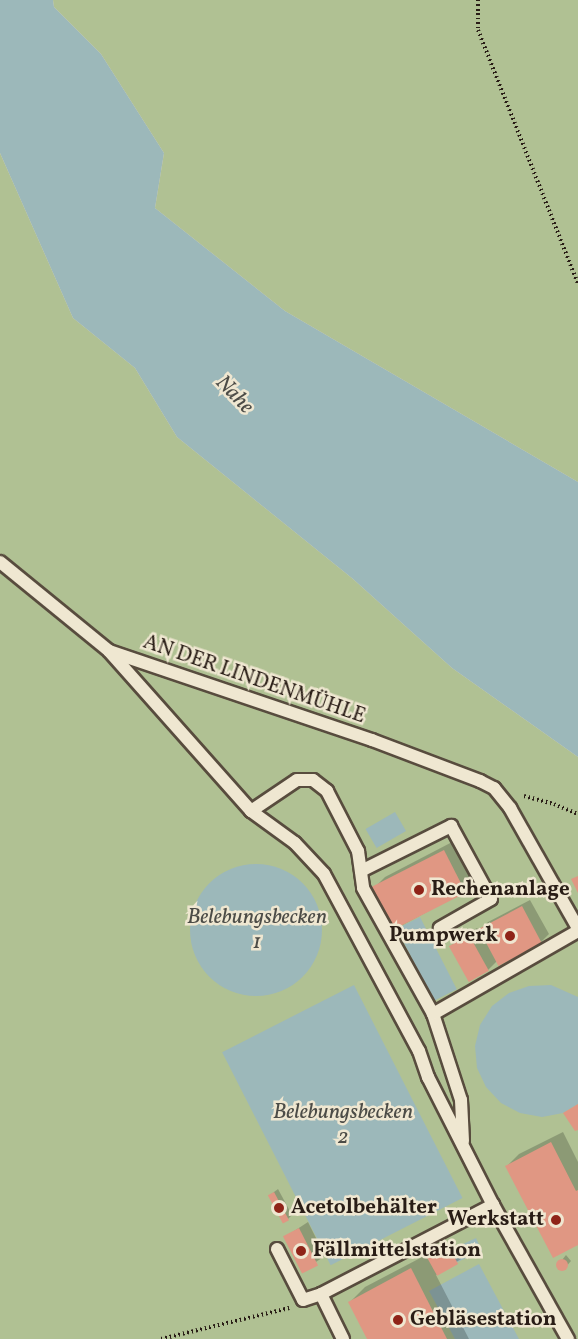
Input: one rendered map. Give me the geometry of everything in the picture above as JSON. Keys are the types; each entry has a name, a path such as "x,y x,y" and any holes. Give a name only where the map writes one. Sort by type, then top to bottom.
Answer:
{"lane":[{"name":"AN DER LINDENMÜHLE","path":"0,562 109,651 372,740 494,788 510,808 578,929"},
{"path":"109,651 251,811 295,843 324,874 419,1051 428,1077 493,1205 568,1339"},
{"path":"251,811 297,780 313,780 327,791 358,851 363,888 433,1014 460,1100 464,1148"},
{"path":"360,871 451,826 491,899 440,928"},
{"path":"433,1014 578,929"},
{"path":"277,1249 303,1300 321,1294 493,1205"},
{"path":"321,1294 344,1339"}],"path":[{"path":"478,0 478,30 578,284"},
{"path":"494,788 554,804 578,814"},
{"path":"161,1339 288,1309"}],"green space":[{"path":"53,0 578,0 578,482 285,311 155,208 164,153 101,54 54,7"},
{"path":"0,153 73,318 135,368 177,437 353,579 452,668 578,757 578,1339 0,1339"}],"water":[{"name":"Nahe","path":"0,0 53,0 54,7 101,54 164,153 155,208 285,311 578,482 578,757 452,668 353,579 177,437 135,368 73,318 0,153"},
{"path":"395,812 406,831 377,848 366,829"},
{"name":"Belebungsbecken 1","path":"256,864 281,869 303,883 317,905 322,930 317,955 303,977 281,991 256,996 231,991 209,977 195,955 190,930 195,905 209,883 231,869"},
{"path":"420,917 457,989 434,1001 397,929"},
{"name":"Belebungsbecken 2","path":"354,985 463,1198 331,1265 222,1052"},
{"path":"551,985 578,997 578,1104 563,1113 542,1117 520,1113 501,1103 486,1087 477,1068 475,1046 480,1025 492,1006 509,993 529,986"},
{"path":"476,1238 482,1251 457,1263 451,1250"},
{"path":"479,1264 519,1339 455,1339 429,1291"}],"building":[{"name":"Rechenanlage","path":"444,850 466,893 394,930 372,887"},
{"path":"578,876 578,893 571,879"},
{"name":"Pumpwerk","path":"522,906 542,943 498,966 479,929"},
{"path":"469,935 489,971 469,982 449,946"},
{"path":"578,1104 578,1130 575,1131 563,1113"},
{"name":"Werkstatt","path":"551,1142 576,1191 578,1190 578,1245 553,1258 505,1166"},
{"name":"Acetolbehälter","path":"274,1192 289,1220 283,1224 268,1195"},
{"name":"Fällmittelstation","path":"299,1228 318,1265 302,1274 283,1236"},
{"path":"447,1244 458,1264 437,1276 426,1256"},
{"path":"564,1259 568,1265 564,1271 560,1271 556,1263"},
{"name":"Gebläsestation","path":"411,1268 447,1339 367,1339 348,1302"}],"place":[{"name":"Rechenanlage","path":"419,890"},
{"name":"Pumpwerk","path":"510,936"},
{"name":"Acetolbehälter","path":"279,1208"},
{"name":"Werkstatt","path":"556,1220"},
{"name":"Fällmittelstation","path":"301,1251"},
{"name":"Gebläsestation","path":"398,1320"}]}
